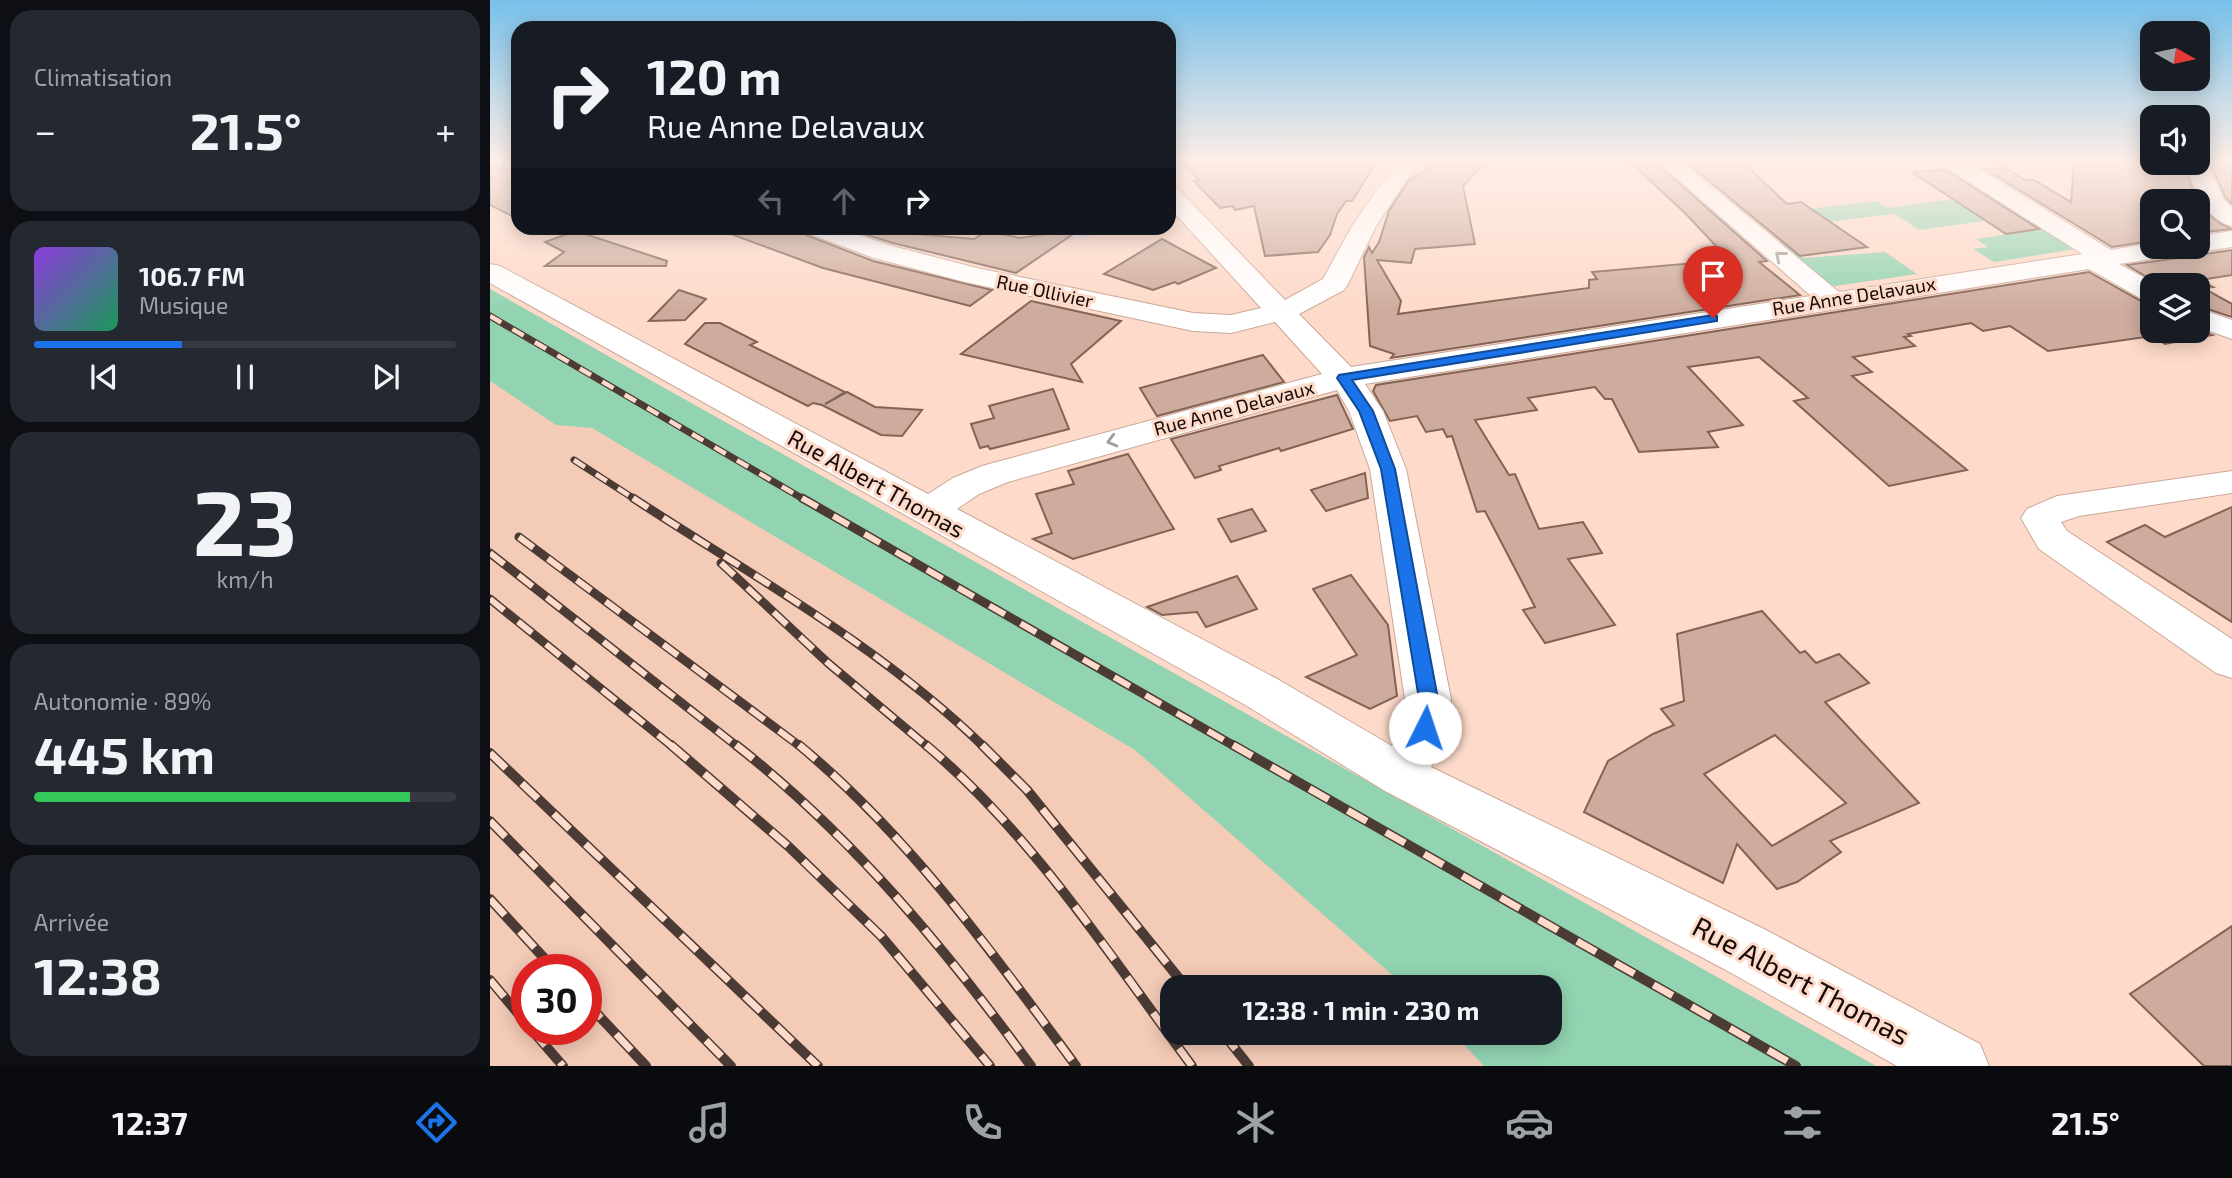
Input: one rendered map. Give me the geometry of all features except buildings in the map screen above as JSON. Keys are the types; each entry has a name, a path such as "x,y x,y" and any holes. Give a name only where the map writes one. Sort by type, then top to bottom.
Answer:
{"street":[{"path":"1186,211 1343,378 1366,411 1383,453 1429,699 1425,728 1408,764"},
{"name":"Rue Ollivier","path":"837,235 923,263 1193,321 1231,324 1279,312 1334,284 1374,211"},
{"path":"1727,211 1832,300"},
{"path":"2027,211 2140,285"},
{"path":"2210,242 2232,239"},
{"name":"Rue Anne Delavaux","path":"926,512 967,486 995,474 1343,378 2140,253"},
{"name":"Rue Albert Thomas","path":"490,272 926,512 1263,692 1408,764 1643,898 1744,948 1958,1066"},
{"path":"2210,322 2232,330"},
{"path":"2232,482 2057,508 2040,517 2053,540 2232,661"}],"shaded area":[{"path":"1039,235 1094,235 1046,245"},
{"path":"490,289 652,381 1876,1066 490,1066"}],"green space":[{"path":"1792,211 2024,211 2082,248 1994,262 1973,249 1988,247 1976,239 2035,230 2012,217 1920,230 1894,214 1810,224"},
{"path":"1781,241 1804,258 1885,252 1917,274 1835,286 1825,283 1775,242"},
{"path":"490,289 1876,1066 1484,1066 1464,1045 1562,1045 1562,975 1392,975 1135,750 592,428 556,425 490,381"}],"railway":[{"path":"490,316 805,500"},
{"path":"574,460 636,500"},
{"path":"633,498 860,645 945,711 984,747"},
{"path":"802,498 1236,747"},
{"path":"519,537 801,747"},
{"path":"490,553 738,747"},
{"path":"721,563 828,663 928,747"},
{"path":"490,599 673,747"},
{"path":"671,745 788,846 881,936 990,1066"},
{"path":"736,745 819,817 895,895 965,979 1031,1066"},
{"path":"799,745 839,780 913,856 980,938 1076,1066"},
{"path":"926,745 965,780 1035,857 1100,940 1192,1066"},
{"path":"1233,745 1796,1066"},
{"path":"984,747 1027,790 1176,975"},
{"path":"490,753 818,1066"},
{"path":"490,821 731,1066"},
{"path":"490,899 540,954"},
{"path":"490,980 511,1005"},
{"path":"602,1019 646,1066"},
{"path":"545,1045 563,1066"},
{"path":"1232,1045 1249,1066"}],"route":[{"path":"1425,728 1429,699 1388,469 1366,411 1343,378 1713,318"}]}
